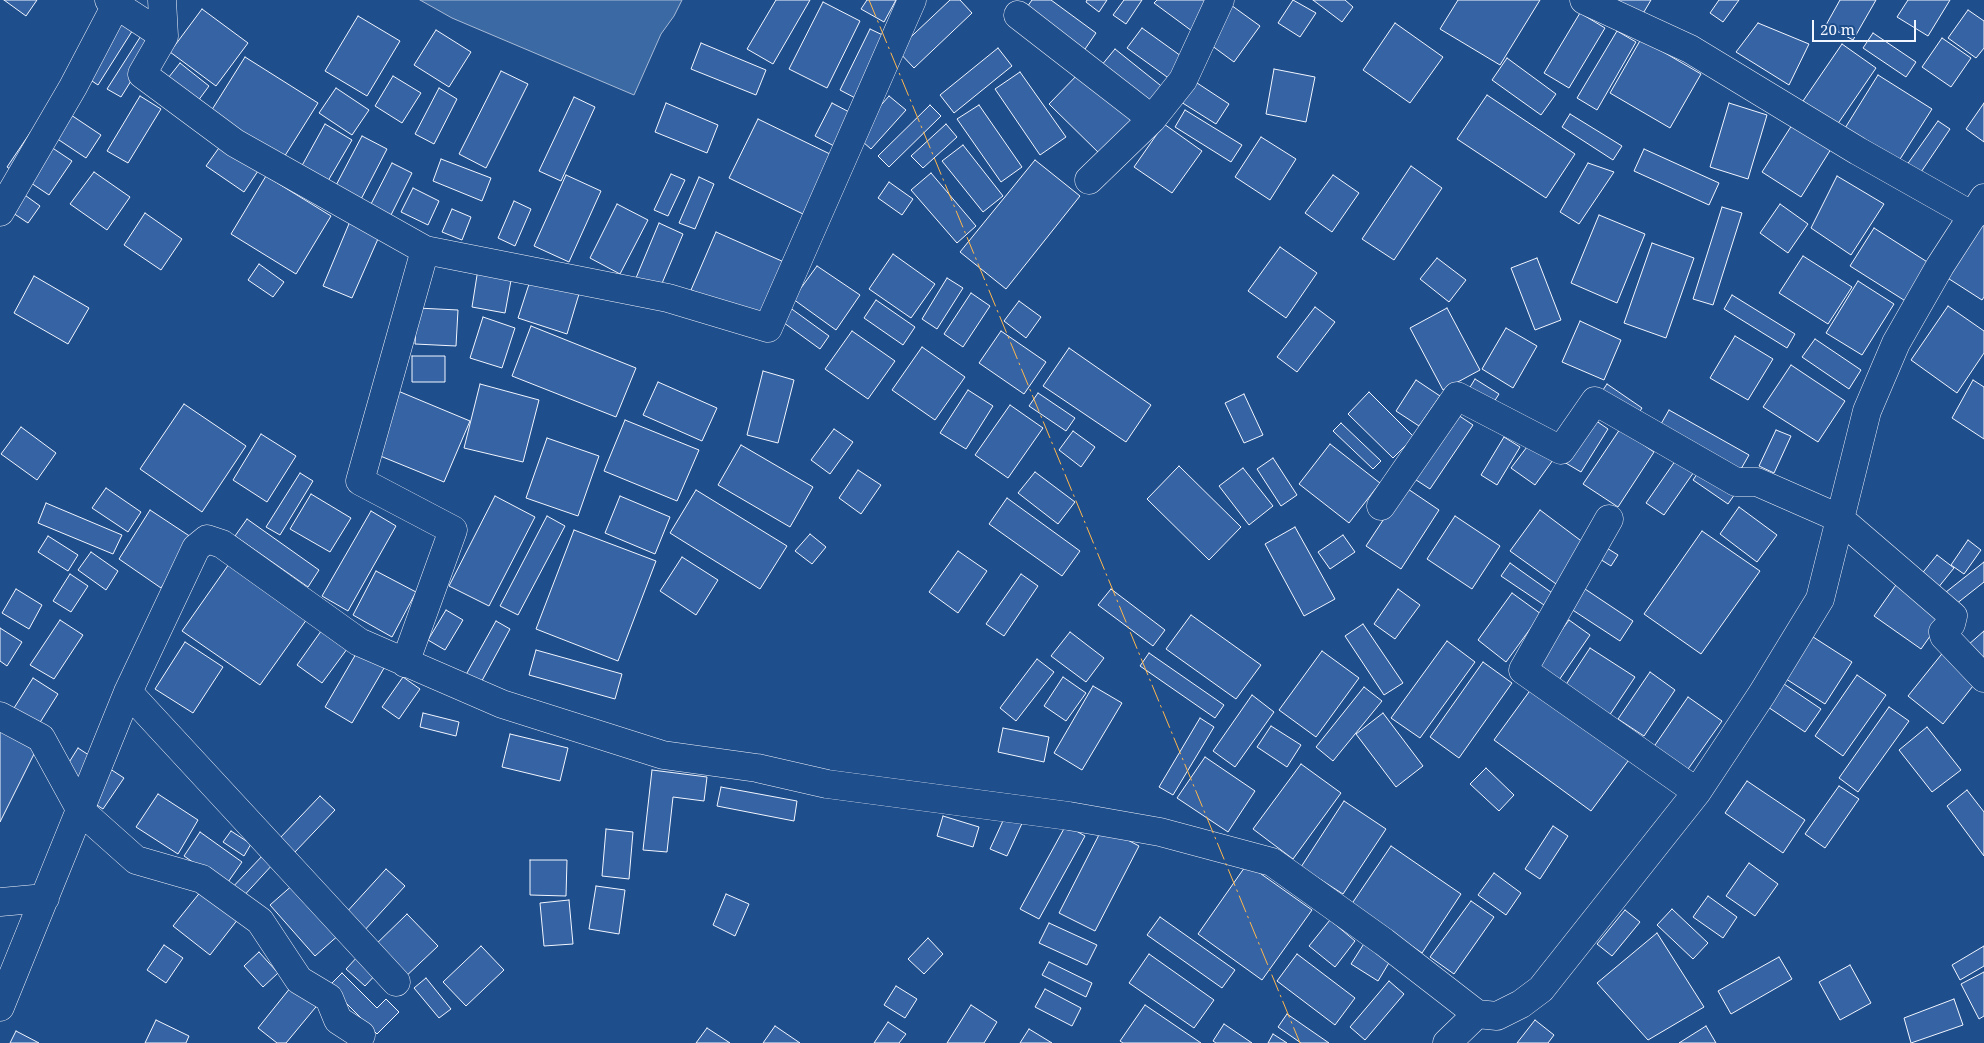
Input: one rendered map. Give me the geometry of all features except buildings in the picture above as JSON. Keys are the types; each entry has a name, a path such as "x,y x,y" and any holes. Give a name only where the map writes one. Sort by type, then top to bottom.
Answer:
{"street":[{"path":"162,0 164,36 142,74 235,143 425,250 668,298 768,328 912,0"},
{"path":"1089,180 1152,119 1183,80 1220,0"},
{"path":"0,1007 128,692 196,548 207,539 222,544 359,642 502,704 663,755 757,768 827,784 1069,816 1160,832 1272,862 1384,942 1477,1014 1497,1016 1521,1004 1541,989 1697,792 1762,694 1820,599 1867,411 1896,343 1940,266 1979,207 1858,151 1690,49 1584,0"},
{"path":"0,212 73,87 112,2 164,36"},
{"path":"1018,15 1152,119"},
{"path":"405,663 453,530 360,481 425,250"},
{"path":"1381,506 1457,396 1561,450 1595,401 1736,482 1757,482 1839,518 1953,616 1951,624 1943,632 1944,636 1984,678"},
{"path":"1609,518 1524,670 1697,792"},
{"path":"128,692 396,982"},
{"path":"0,716 42,738 81,811 136,860 202,879 260,921 300,980 329,998 338,1020 360,1036"},
{"path":"0,902 45,898"},
{"path":"1447,1043 1477,1014"}],"water":[{"path":"420,0 682,0 674,16 661,34 634,95 452,18"}],"power":[{"path":"869,0 1300,1043"}]}
